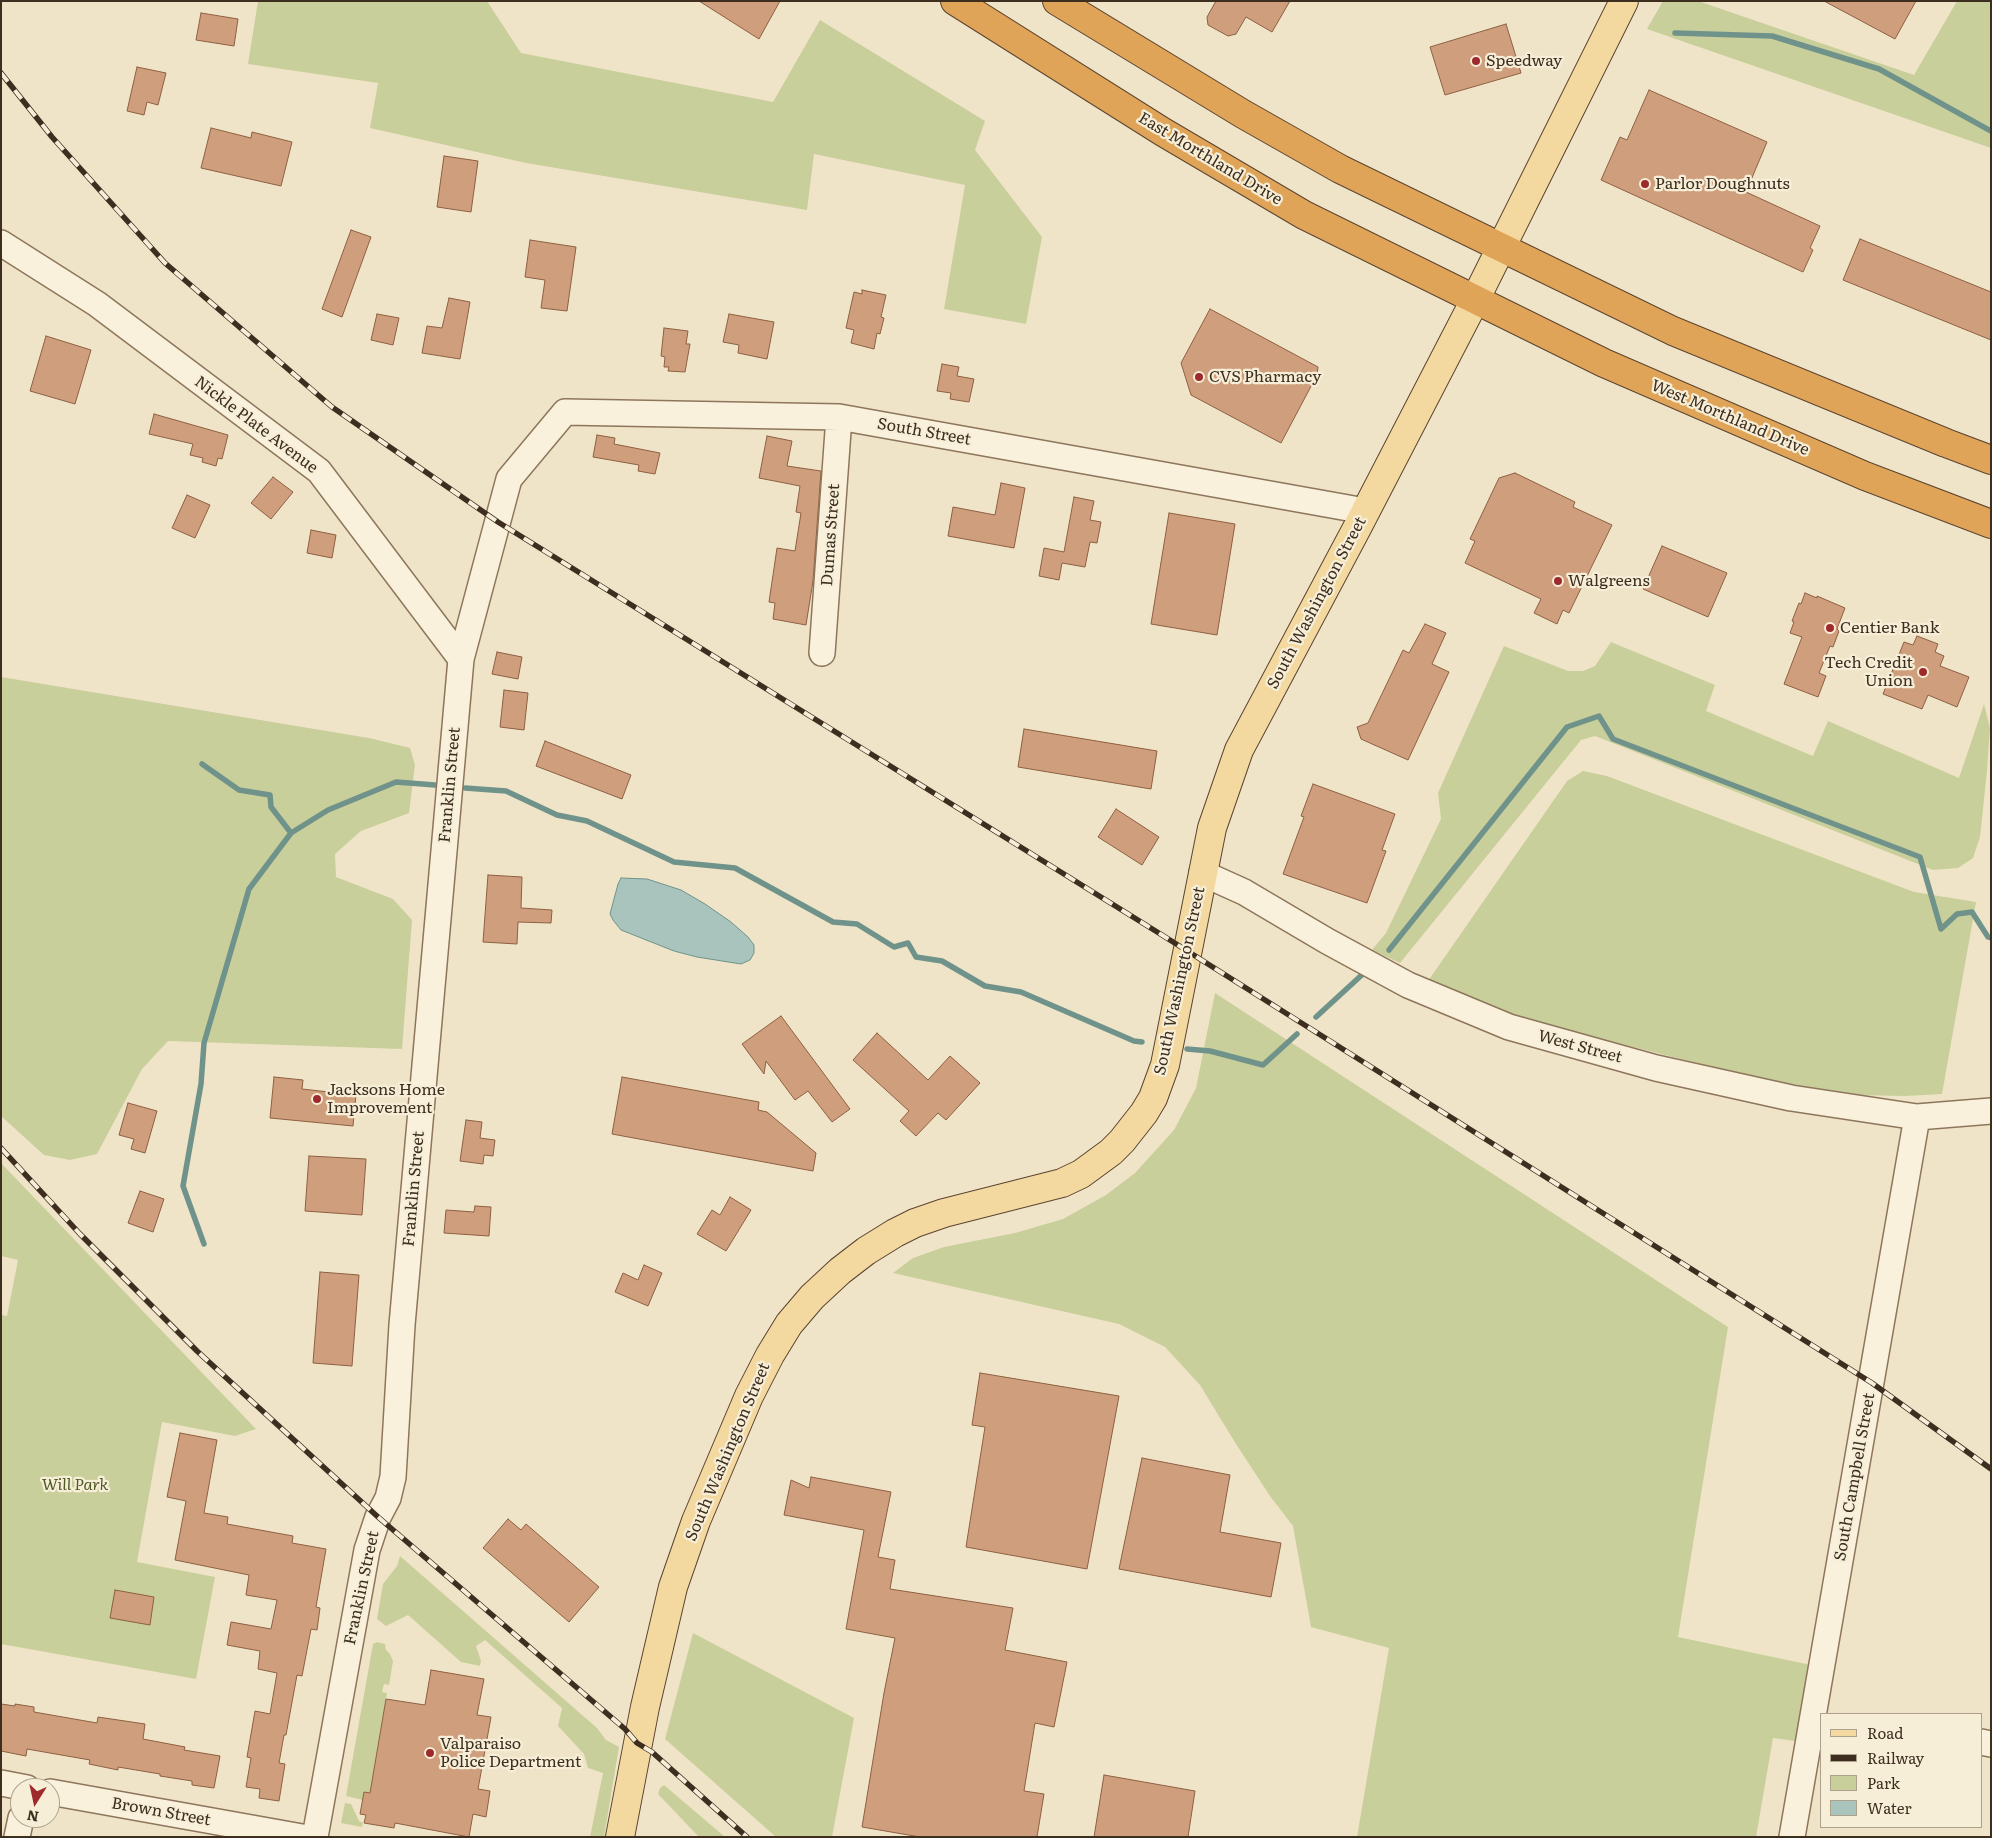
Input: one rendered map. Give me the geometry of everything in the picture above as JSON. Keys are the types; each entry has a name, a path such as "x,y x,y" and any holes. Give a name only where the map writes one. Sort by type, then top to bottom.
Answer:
{"highway":[{"name":"East Morthland Drive","path":"955,1 1162,132 1304,215 1475,300"},
{"path":"1057,1 1226,104 1340,169 1500,248 1673,331 1937,440 1991,460"},
{"name":"West Morthland Drive","path":"1475,300 1604,363 1736,422 1865,476 1991,524"}],"main road":[{"name":"South Washington Street","path":"620,1837 645,1707 673,1587 696,1520 749,1396 780,1338 800,1310 840,1270 866,1251 915,1223 944,1213 1062,1183 1095,1164 1122,1141 1144,1113 1165,1065 1212,828 1239,750 1475,300 1624,1"}],"street":[{"name":"Nickle Plate Avenue","path":"1,243 97,304 319,471 461,659"},
{"name":"South Street","path":"509,479 565,412 839,417 1365,511"},
{"name":"Dumas Street","path":"822,653 839,417"},
{"name":"Franklin Street","path":"315,1837 367,1550 378,1518 388,1498 393,1476 403,1316 461,659 509,479"},
{"name":"West Street","path":"1202,873 1244,892 1327,941 1408,985 1509,1027 1656,1068 1791,1098 1917,1117 1991,1111"},
{"name":"South Campbell Street","path":"1792,1837 1818,1714 1917,1117"},
{"name":"Brown Street","path":"60,1794 302,1837"}],"green space":[{"path":"258,1 487,1 521,53 773,102 820,20 985,121 975,150 1042,237 1026,324 944,309 965,185 814,154 807,210 526,163 370,128 378,83 248,64"},
{"path":"1663,1 1698,1 1914,75 1957,1 1991,1 1991,148 1647,29"},
{"path":"1611,642 1715,685 1706,711 1813,756 1828,721 1959,778 1984,704 1990,728 1987,771 1980,837 1973,858 1958,868 1933,870 1595,736 1581,740 1400,963 1372,950 1386,933 1441,819 1438,793 1504,646 1568,671 1583,671 1595,666"},
{"path":"1,677 369,738 410,748 415,765 409,813 361,831 335,854 336,877 393,899 412,920 402,1049 168,1041 142,1069 97,1154 70,1160 44,1155 1,1116"},
{"path":"1583,771 1607,776 1914,892 1976,902 1942,1094 1905,1096 1853,1095 1773,1082 1506,1015 1428,981 1567,781"},
{"path":"1215,993 1728,1327 1678,1637 1811,1665 1801,1727 1795,1741 1773,1738 1756,1837 1357,1837 1389,1648 1311,1627 1293,1526 1270,1496 1200,1385 1165,1347 1119,1324 893,1273 913,1258 944,1247 1015,1233 1063,1219 1106,1195 1135,1173 1174,1130 1196,1088"},
{"name":"Will Park","path":"1,1163 256,1429 235,1436 162,1422 137,1562 215,1577 196,1679 1,1644 1,1315 7,1316 18,1260 1,1256"},
{"path":"400,1556 597,1728 606,1740 619,1747 604,1837 590,1837 603,1773 588,1768 584,1754 558,1726 562,1708 485,1640 476,1646 481,1661 480,1666 461,1662 408,1615 386,1626 377,1619 383,1584 397,1566"},
{"path":"693,1633 854,1718 832,1837 776,1837 665,1739"},
{"path":"377,1642 385,1644 386,1650 393,1661 389,1685 384,1684 382,1692 387,1693 370,1793 364,1792 363,1800 346,1796 373,1644"},
{"path":"664,1785 725,1837 699,1837 658,1794 660,1788"},
{"path":"345,1803 351,1804 359,1821 363,1823 362,1827 341,1823"}],"water":[{"path":"621,878 647,879 681,890 705,904 731,922 748,937 754,945 754,953 750,960 741,964 697,957 674,951 621,930 610,914"}],"building":[{"path":"699,1 780,1 759,39"},
{"path":"1216,1 1290,1 1272,32 1246,17 1236,34 1228,36 1208,25 1207,17"},
{"path":"1824,1 1916,1 1895,39"},
{"path":"201,13 238,19 234,46 196,40"},
{"path":"1506,24 1521,73 1445,95 1430,47"},
{"path":"137,67 166,73 158,105 147,102 144,115 127,111"},
{"path":"1649,90 1767,142 1746,192 1820,226 1810,248 1813,250 1803,272 1601,180 1620,137 1627,140"},
{"path":"211,128 251,138 252,132 292,142 281,186 201,168"},
{"path":"444,156 478,161 471,212 437,207"},
{"path":"351,230 371,237 342,317 322,309"},
{"path":"1860,239 1991,292 1991,340 1843,280"},
{"path":"530,240 576,247 567,311 541,308 545,280 525,277"},
{"path":"862,290 886,295 881,317 884,318 880,334 877,333 874,349 851,343 854,330 846,328 854,292 862,294"},
{"path":"449,298 470,302 460,359 422,353 427,326 442,328"},
{"name":"CVS Pharmacy","path":"1210,309 1318,367 1317,375 1281,443 1191,395 1181,363"},
{"path":"377,314 399,318 393,345 371,340"},
{"path":"729,314 774,322 767,359 738,353 739,345 723,342"},
{"path":"664,328 688,331 686,344 690,344 685,372 668,371 669,367 664,367 665,357 661,356"},
{"path":"46,336 91,350 75,404 30,391"},
{"path":"942,364 959,367 957,376 974,379 969,402 950,399 951,393 937,391"},
{"path":"154,414 228,435 222,459 218,458 216,466 202,462 203,458 190,455 193,444 149,434"},
{"path":"597,435 615,438 614,444 660,453 655,474 638,471 639,465 593,457"},
{"path":"767,436 792,441 787,466 821,471 813,581 806,625 773,619 775,603 769,602 777,548 795,551 801,513 796,512 800,486 759,478"},
{"name":"Walgreens","path":"1515,473 1575,502 1573,507 1612,525 1569,613 1563,610 1557,624 1534,613 1541,599 1465,563 1475,541 1470,539 1499,478"},
{"path":"273,477 293,492 271,519 251,503"},
{"path":"1001,483 1025,488 1014,548 948,536 953,507 995,515"},
{"path":"187,495 210,505 195,538 172,528"},
{"path":"1074,497 1094,501 1090,520 1101,522 1097,543 1090,542 1085,567 1062,563 1059,580 1039,576 1044,548 1064,552"},
{"path":"1169,513 1235,524 1217,635 1151,624"},
{"path":"311,530 336,535 332,558 307,553"},
{"path":"1662,546 1727,573 1708,617 1643,589"},
{"path":"1805,593 1845,608 1833,647 1830,646 1819,673 1826,676 1818,697 1784,684 1802,637 1790,633 1794,622 1792,621"},
{"path":"1425,624 1446,633 1432,664 1449,672 1408,760 1361,739 1357,727 1368,723 1403,650 1409,653"},
{"name":"Tech Credit Union","path":"1917,636 1938,644 1935,652 1944,656 1940,666 1969,677 1957,707 1928,695 1922,709 1883,694 1904,642 1913,645"},
{"path":"497,652 522,657 518,679 492,674"},
{"path":"504,690 528,693 524,730 500,727"},
{"path":"1024,729 1157,751 1151,789 1018,767"},
{"path":"545,741 631,775 622,799 536,766"},
{"path":"1313,784 1395,814 1382,850 1386,851 1367,903 1283,874 1304,817 1301,816"},
{"path":"1116,809 1159,837 1142,865 1098,837"},
{"path":"488,875 522,877 521,908 552,910 551,923 518,922 517,944 483,942"},
{"path":"781,1016 850,1109 832,1122 808,1091 795,1100 766,1061 764,1074 742,1044"},
{"path":"877,1033 928,1080 950,1056 980,1083 946,1120 938,1113 916,1136 900,1121 909,1111 853,1060"},
{"path":"274,1077 303,1080 302,1089 356,1095 353,1126 270,1118"},
{"path":"622,1077 759,1102 758,1110 767,1112 816,1153 813,1171 612,1134"},
{"path":"128,1103 157,1111 145,1153 131,1149 134,1139 119,1135"},
{"path":"466,1120 482,1122 480,1138 495,1140 493,1156 484,1155 483,1164 460,1161"},
{"path":"309,1156 366,1159 362,1215 305,1211"},
{"path":"140,1191 164,1199 153,1232 128,1223"},
{"path":"730,1197 751,1210 726,1251 697,1234 712,1210 720,1215"},
{"path":"475,1206 491,1207 489,1236 444,1233 446,1210 474,1212"},
{"path":"644,1265 662,1273 648,1306 615,1292 623,1273 638,1280"},
{"path":"320,1272 359,1275 352,1366 313,1363"},
{"path":"980,1373 1119,1396 1087,1569 966,1547 985,1427 972,1425"},
{"path":"180,1433 217,1440 204,1513 228,1517 227,1524 293,1536 292,1543 326,1549 316,1607 320,1608 317,1630 311,1629 302,1676 297,1675 286,1735 284,1735 279,1763 285,1764 279,1801 259,1798 260,1789 246,1787 251,1758 247,1757 255,1711 270,1714 277,1673 258,1669 260,1651 227,1645 231,1622 271,1629 277,1600 246,1595 249,1575 175,1560 186,1501 167,1497"},
{"path":"1142,1458 1230,1475 1220,1532 1281,1543 1271,1597 1119,1569"},
{"path":"811,1477 891,1492 878,1557 895,1560 890,1589 1013,1608 1005,1650 1067,1662 1054,1727 1035,1723 1024,1791 1044,1794 1037,1837 920,1837 862,1827 895,1638 846,1629 864,1530 784,1515 791,1480 809,1488"},
{"path":"508,1519 521,1530 526,1524 599,1587 569,1622 483,1548"},
{"path":"115,1590 154,1597 150,1625 110,1618"},
{"name":"Valparaiso Police Department","path":"431,1670 484,1679 477,1715 491,1717 478,1789 490,1791 486,1817 473,1814 469,1837 395,1823 394,1828 364,1823 366,1815 360,1814 364,1792 370,1793 386,1699 425,1705"},
{"path":"1,1704 34,1707 34,1712 97,1723 98,1717 145,1724 143,1739 185,1747 184,1750 220,1756 214,1788 192,1785 192,1781 160,1776 160,1774 118,1767 118,1770 89,1764 90,1760 27,1749 26,1756 1,1751"},
{"path":"1104,1775 1195,1791 1188,1837 1094,1837"}],"waterway":[{"path":"1675,33 1772,36 1879,69 1991,131"},
{"path":"1389,950 1567,727 1599,716 1613,739 1920,857 1941,929 1957,914 1972,912 1988,937 1991,938"},
{"path":"202,764 239,790 270,795 271,807 291,833"},
{"path":"204,1244 183,1186 201,1084 204,1043 249,889 291,833 328,810 396,782 435,785"},
{"path":"465,788 506,791 557,815 587,821 674,862 735,868 833,922 857,924 894,947 908,943 916,957 942,961 985,986 1021,992 1134,1041 1142,1042"},
{"path":"1316,1017 1365,972"},
{"path":"1187,1049 1210,1051 1263,1065 1297,1034"}],"railway":[{"path":"1,73 52,137 165,263 332,407 498,522 1162,935 1872,1383 1991,1469"},
{"path":"1,1148 80,1234 197,1351 378,1517 625,1729 637,1743 652,1752 747,1837"}],"place":[{"name":"Speedway","path":"1476,61"},
{"name":"Parlor Doughnuts","path":"1645,184"},
{"name":"CVS Pharmacy","path":"1199,377"},
{"name":"Walgreens","path":"1558,581"},
{"name":"Centier Bank","path":"1830,628"},
{"name":"Tech Credit Union","path":"1923,672"},
{"name":"Jacksons Home Improvement","path":"317,1099"},
{"name":"Valparaiso Police Department","path":"430,1753"}]}
